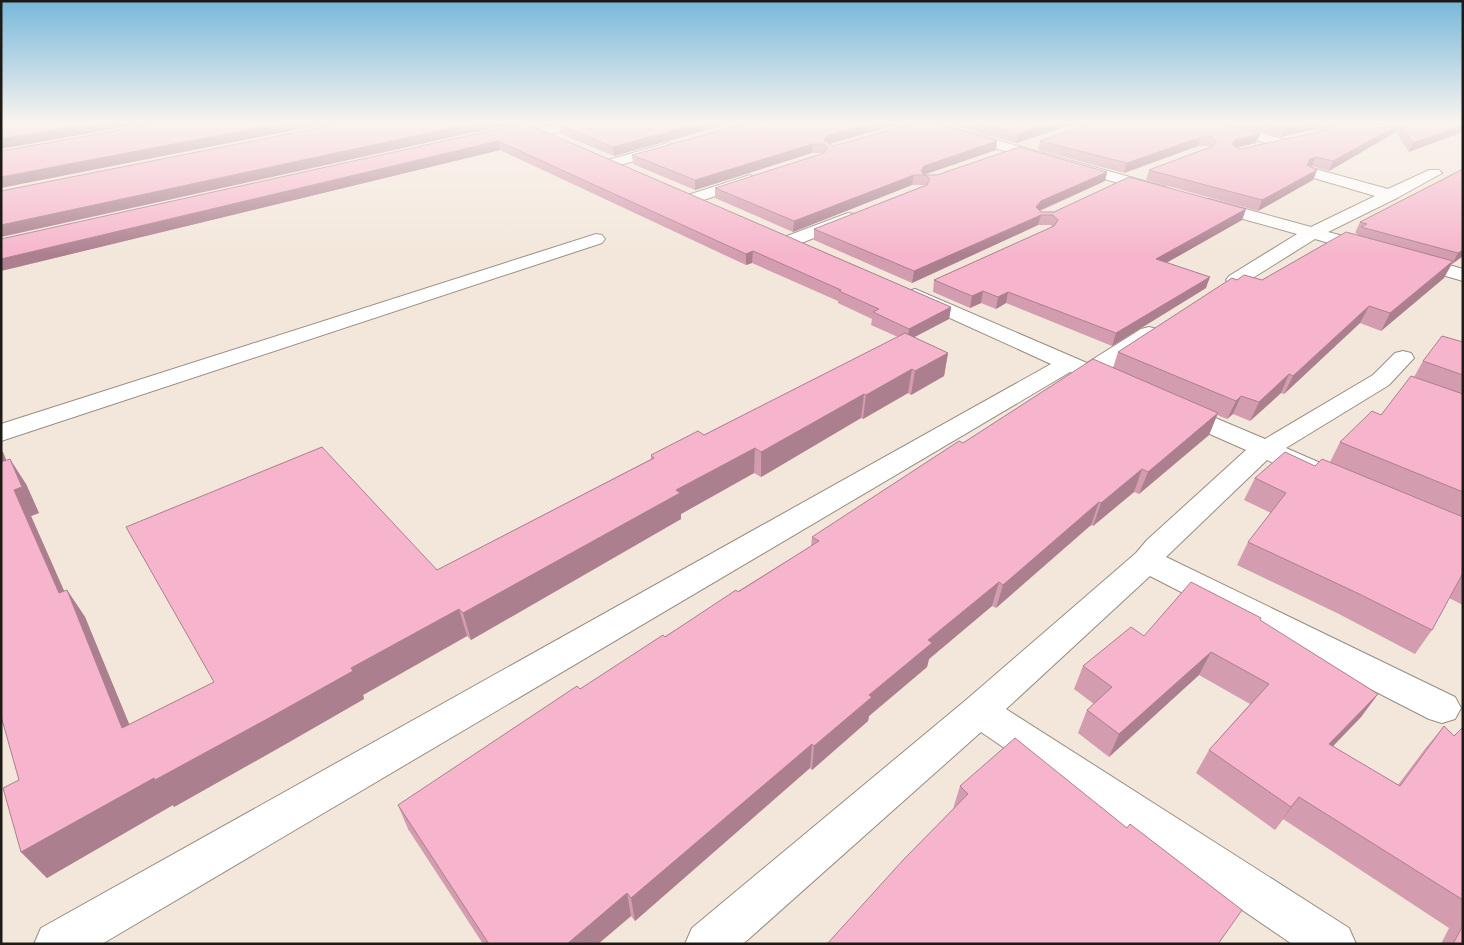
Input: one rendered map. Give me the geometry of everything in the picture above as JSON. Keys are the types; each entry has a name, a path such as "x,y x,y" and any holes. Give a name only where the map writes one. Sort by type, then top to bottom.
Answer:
{"street":[{"path":"624,167 640,174"},
{"path":"1079,167 1172,193"},
{"path":"1108,188 1152,170"},
{"path":"1312,173 1391,195"},
{"path":"1236,280 1312,233 1434,173"},
{"path":"721,209 685,194 761,176"},
{"path":"1191,198 1463,275"},
{"path":"820,252 784,236 865,212"},
{"path":"1,433 596,239"},
{"path":"910,287 1116,384"},
{"path":"57,944 1079,367 1165,325"},
{"path":"708,944 980,711 1147,561 1158,547 1252,458 1397,376"},
{"path":"1161,403 1330,477"},
{"path":"1147,561 1442,708"},
{"path":"980,711 1333,944"}],"building":[{"path":"1,167 53,167 1,177"},
{"path":"121,167 270,167 1,225 1,191"},
{"path":"326,167 388,167 1,259 1,239"},
{"path":"555,167 627,167 951,307 909,329 873,312 879,309 839,291 841,290 753,251 746,254"},
{"path":"662,167 737,167 695,180"},
{"path":"780,167 923,167 921,171 924,175 914,175 794,221 715,188"},
{"path":"960,167 1090,167 1107,172 1041,201 1036,207 1041,212 1054,212 1129,177 1246,209 1156,259 1210,277 1116,333 1008,292 998,297 983,291 972,296 934,280 1054,226 1058,220 1053,215 1041,215 914,271 814,229 927,185 930,179 926,175 937,175"},
{"path":"1157,167 1311,167 1317,170 1262,200 1149,170"},
{"path":"1463,169 1463,250 1458,253 1361,227 1367,224 1360,222"},
{"path":"1346,232 1453,261 1390,313 1369,306 1293,376 1289,374 1259,402 1241,396 1236,401 1118,352 1232,278 1237,280 1244,275 1262,280"},
{"path":"905,333 948,353 915,371 912,369 866,395 864,394 761,452 755,448 676,490 680,493 463,613 459,609 351,668 353,671 269,718 155,780 154,778 21,852 3,788 19,780 1,716 1,462 10,459 22,487 14,490 59,593 67,590 122,728 214,682 126,527 322,447 437,570 654,458 651,455 698,431 704,435"},
{"path":"1442,336 1463,342 1463,375 1423,361"},
{"path":"1093,359 1218,413 1148,472 1142,469 1101,503 1099,502 1003,585 999,582 928,640 932,643 869,695 872,697 814,746 812,744 631,898 627,893 567,944 489,944 398,805 577,686 580,689 663,635 665,637 736,590 738,592 819,541 812,537 959,441 963,443"},
{"path":"1411,376 1463,394 1463,492 1340,442 1372,411 1381,415"},
{"path":"1285,452 1315,466 1322,459 1463,517 1463,573 1432,630 1248,542 1286,493 1255,478"},
{"path":"1191,582 1261,618 1260,620 1378,694 1329,744 1400,786 1444,726 1454,736 1463,727 1463,900 1299,797 1291,807 1209,750 1269,684 1211,652 1119,734 1087,710 1112,687 1083,666 1131,627 1144,636"},
{"path":"1015,738 1127,828 1130,824 1242,910 1218,944 827,944 904,859 968,794 960,786"},
{"path":"1463,925 1463,944 1453,944"}]}
